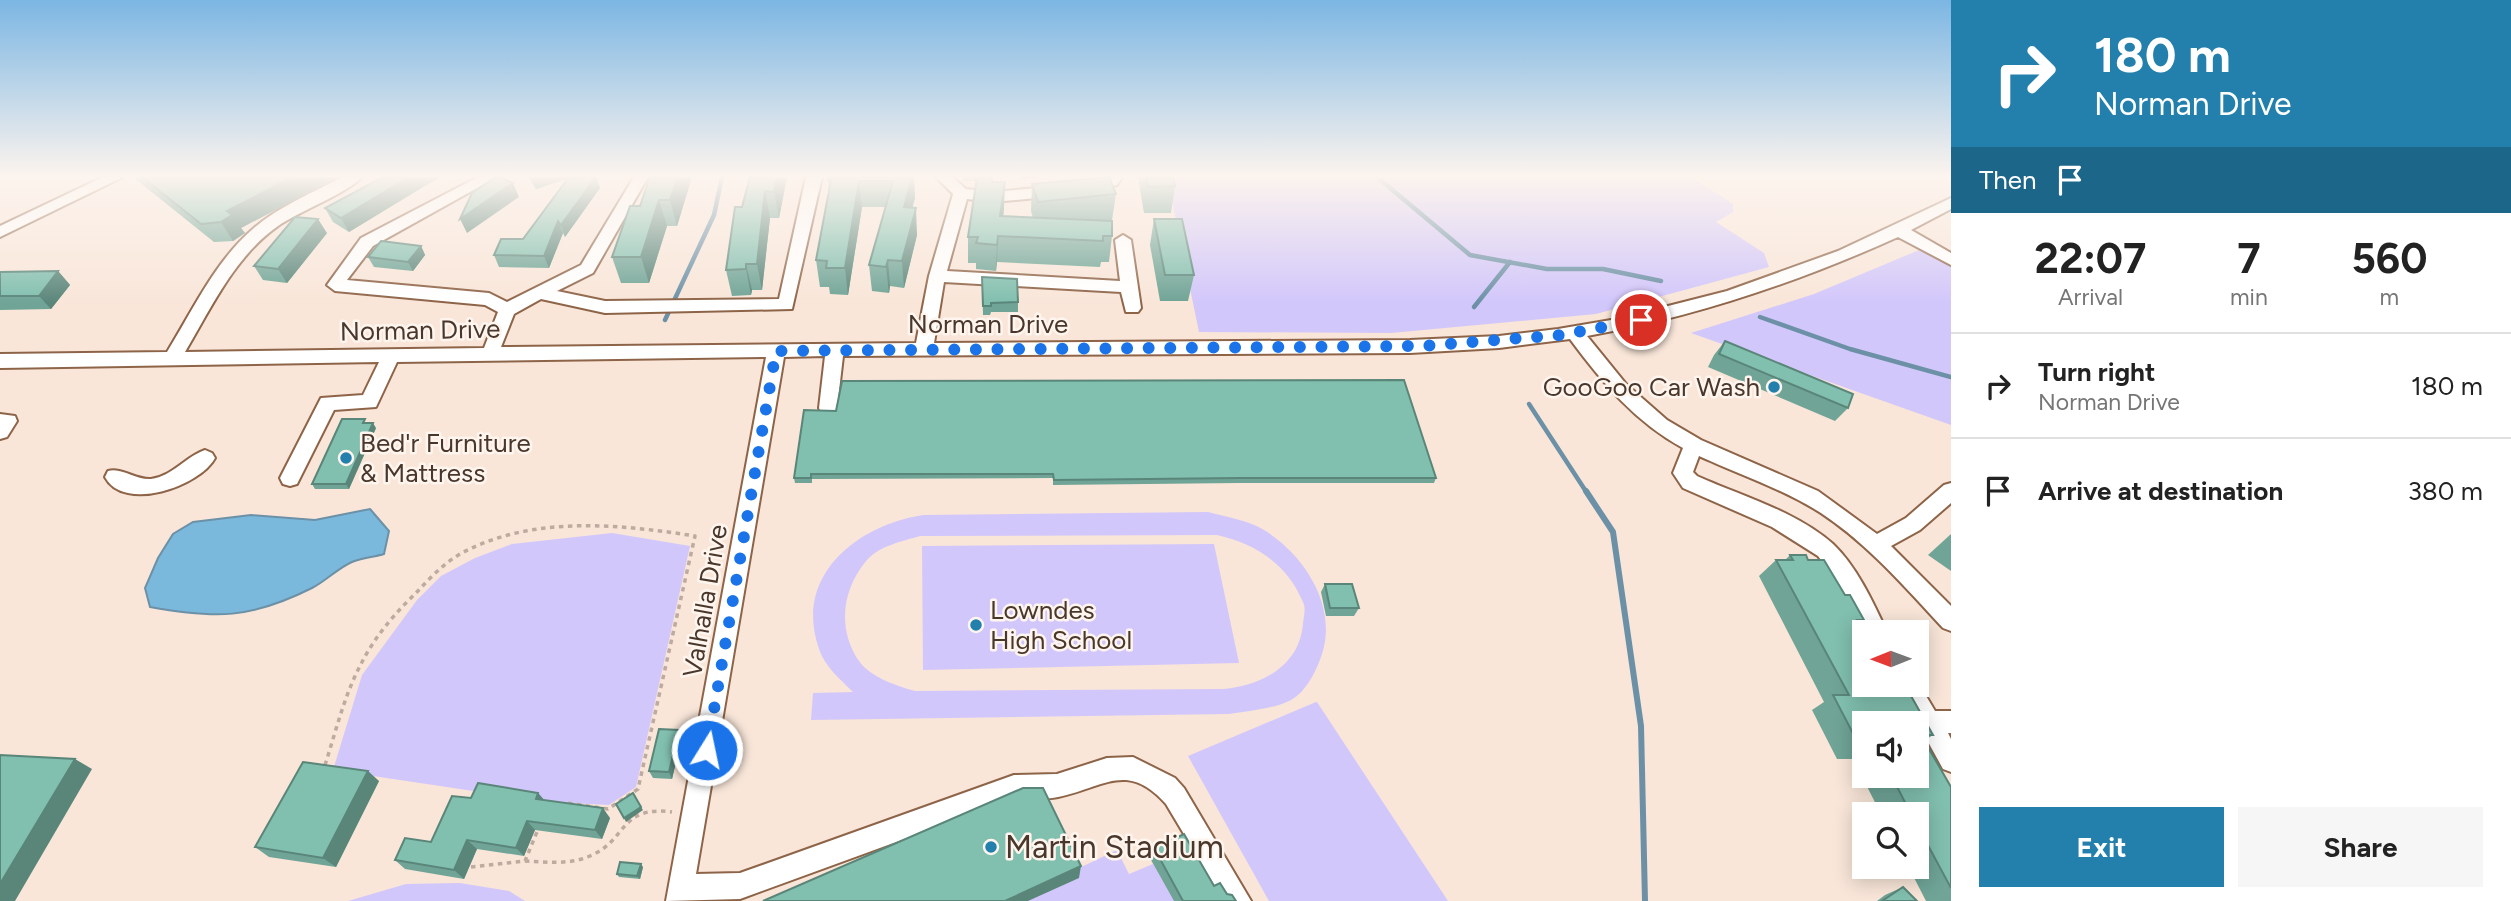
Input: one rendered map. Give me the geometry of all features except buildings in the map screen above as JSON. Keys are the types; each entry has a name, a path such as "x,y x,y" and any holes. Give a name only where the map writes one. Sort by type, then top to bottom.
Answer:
{"street":[{"path":"0,232 27,219"},
{"path":"172,359 249,241 280,219"},
{"path":"410,219 367,242 335,285 489,299 507,310"},
{"path":"673,305 786,305 805,219"},
{"path":"924,350 937,276 953,219"},
{"name":"Norman Drive","path":"1,363 490,354 1422,346 1494,342 1628,323 1721,300 1802,272 1920,219"},
{"path":"1899,230 1951,260"},
{"path":"1123,240 1132,309"},
{"path":"937,276 1129,287"},
{"path":"490,354 507,310 539,293"},
{"path":"1574,332 1600,366 1650,418 1675,435 1796,488 1831,509 1875,545 1951,621"},
{"name":"Valhalla Drive","path":"681,894 776,351"},
{"path":"828,408 835,351"},
{"path":"290,478 328,402 369,402 391,356"},
{"path":"0,421 8,421 0,432"},
{"path":"1695,444 1683,472 1690,482 1804,534 1826,551 1840,569 1870,620"},
{"path":"116,477 132,485 156,486 186,474 205,458"},
{"path":"1875,545 1913,524 1951,491"},
{"path":"1918,697 1940,722 1951,761"},
{"path":"681,894 740,886 1014,787 1057,786 1107,769 1133,768 1155,778 1175,796 1238,901"}],"lane":[{"path":"539,293 587,269 616,219"},
{"path":"539,293 605,307 673,305"}],"path":[{"path":"325,765 356,674 371,646 398,611 458,555 489,542 574,527 625,526 695,536 638,789 608,809 567,803"},
{"path":"471,867 581,859 604,848 622,827 645,811 676,812"},
{"path":"525,861 545,819 543,829"}],"shaded area":[{"path":"1176,219 1721,219 1716,222 1764,253 1769,267 1596,314 1391,333 1199,332"},
{"path":"1919,250 1951,265 1951,425 1691,333 1814,294"},
{"path":"1208,512 1237,519 1264,530 1279,541 1305,568 1315,584 1325,620 1321,657 1306,687 1291,700 1269,708 1229,714 811,720 813,693 853,692 829,667 819,649 813,622 815,598 823,577 837,558 855,542 876,530 923,515","holes":["1217,535 1257,550 1279,566 1296,589 1305,609 1300,638 1287,662 1265,678 1238,687 915,691 892,684 870,672 859,661 847,636 845,609 848,596 867,560 878,551 920,536"]},
{"path":"612,533 690,546 636,787 609,805 546,802 333,770 362,675 417,600 441,576 475,558 512,544"},
{"path":"1214,544 1239,663 923,670 922,546"},
{"path":"1317,702 1448,901 1269,901 1188,756"},
{"path":"1117,850 1129,874 1153,864 1150,858 1213,901 795,901 1075,870"},
{"path":"460,883 509,891 525,901 348,901 406,884"}],"water":[{"path":"370,509 389,531 384,554 352,562 317,585 290,598 270,606 232,614 194,613 150,607 145,588 158,558 173,534 193,522 251,515 315,520"}],"waterway":[{"path":"665,320 712,219"},
{"path":"1427,219 1470,255 1510,262"},
{"path":"1474,307 1510,262"},
{"path":"1510,262 1547,269 1603,269 1661,281"},
{"path":"1760,317 1850,349 1951,377"},
{"path":"1529,404 1587,493"},
{"path":"1586,491 1613,532 1641,726 1645,901"}],"place":[{"name":"GooGoo Car Wash","path":"1774,387"},
{"name":"Bed'r Furniture & Mattress","path":"346,458"},
{"name":"Lowndes High School","path":"976,625"},
{"name":"Martin Stadium","path":"991,847"}],"route":[{"path":"707,750 776,351 1422,346 1561,335 1641,320"}]}
